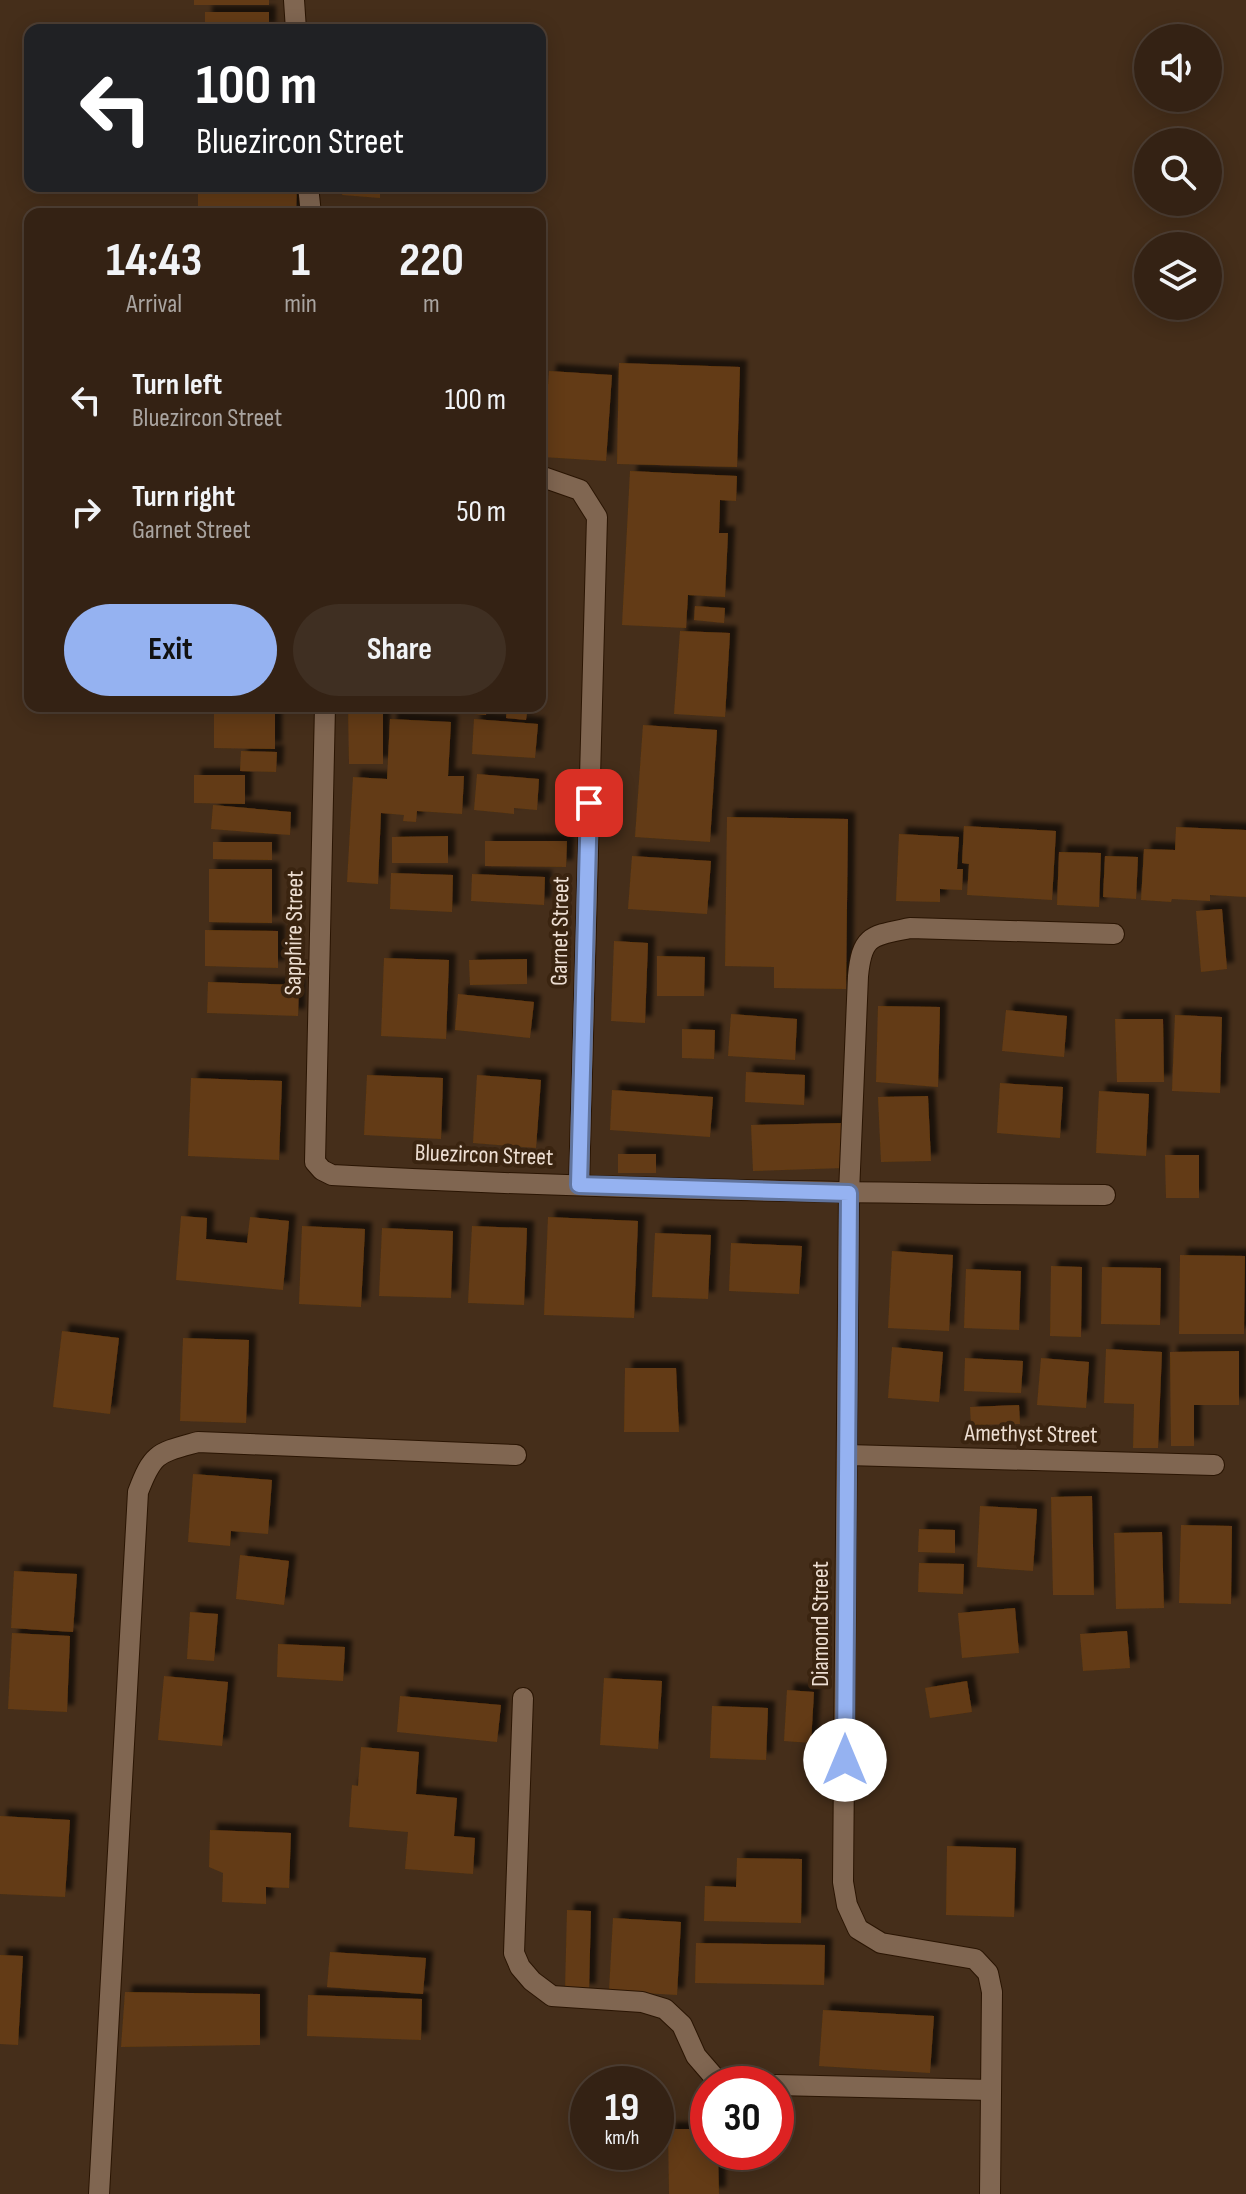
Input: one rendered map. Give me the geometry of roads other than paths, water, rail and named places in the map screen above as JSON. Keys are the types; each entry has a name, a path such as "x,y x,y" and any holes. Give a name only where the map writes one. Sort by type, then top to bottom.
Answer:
{"street":[{"path":"294,0 296,24"},
{"name":"Garnet Street","path":"546,478 580,490 597,517 579,1185"},
{"name":"Sapphire Street","path":"315,1162 325,712"},
{"name":"Diamond Street","path":"990,2194 992,1992 988,1973 975,1959 881,1943 858,1929 847,1905 843,1882 849,1193 858,976 860,956 866,941 882,933 910,928 1114,934"},
{"name":"Bluezircon Street","path":"315,1162 332,1175 849,1193 1105,1195"},
{"path":"99,2194 138,1492 148,1465 165,1451 198,1442 516,1455"},
{"name":"Amethyst Street","path":"847,1455 1214,1465"},
{"path":"523,1698 514,1953 520,1967 552,1996 642,2002 665,2009 682,2025 696,2056 705,2066"},
{"path":"794,2085 991,2090"}]}
